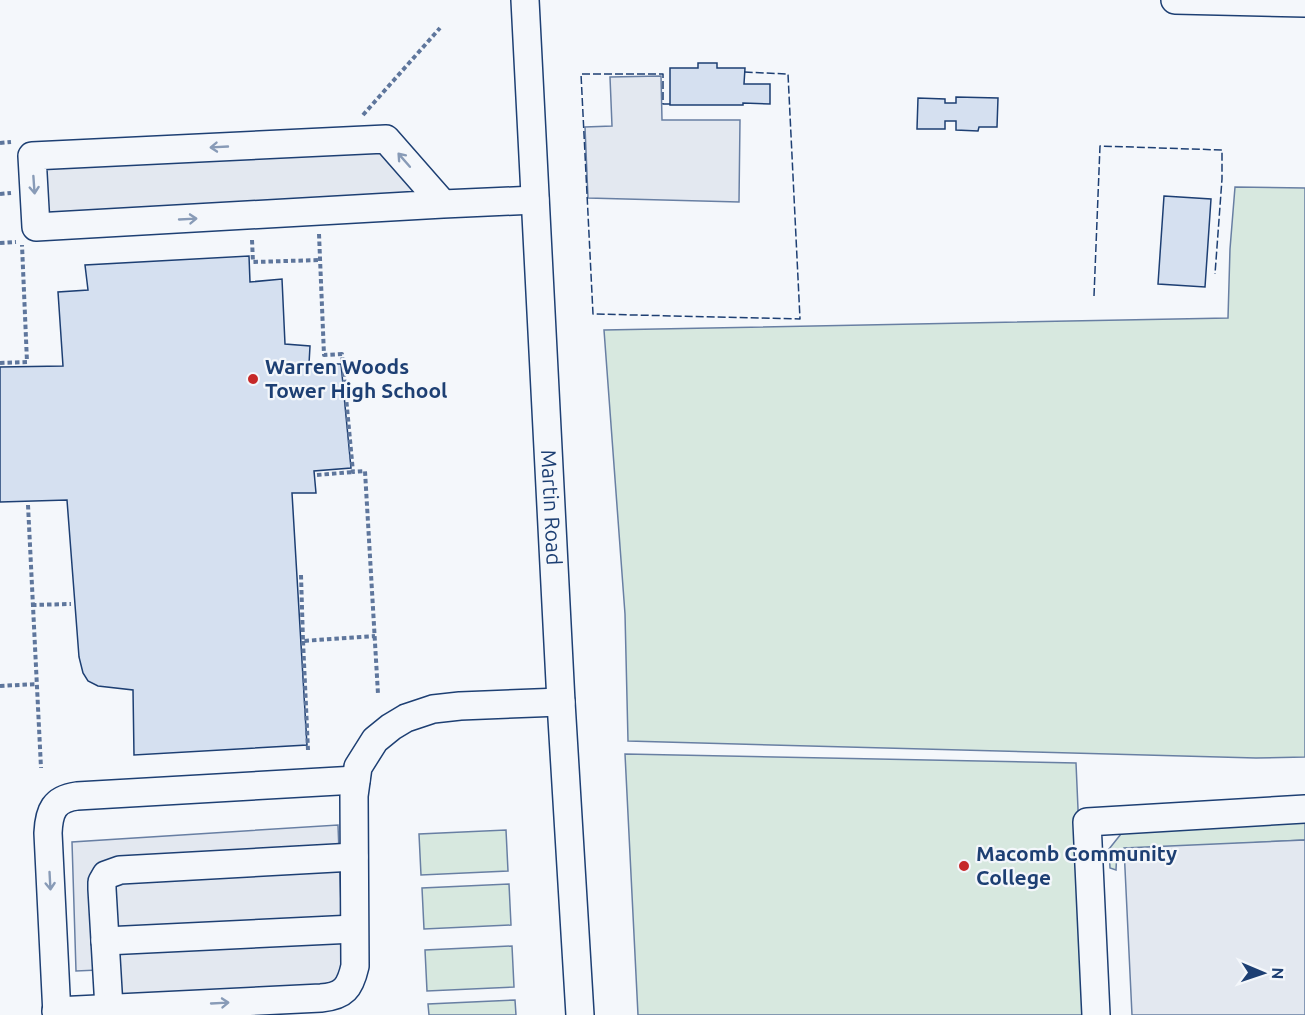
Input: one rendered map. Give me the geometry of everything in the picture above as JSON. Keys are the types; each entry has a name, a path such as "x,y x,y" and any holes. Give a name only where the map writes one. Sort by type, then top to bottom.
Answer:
{"street":[{"name":"Martin Road","path":"525,0 561,702 580,1015"},
{"path":"1175,0 1305,3"},
{"path":"443,204 386,139 32,156 36,227 535,201"},
{"path":"356,780 77,796 61,800 51,814 48,848 57,1013 109,1008 321,999 336,995 349,986 355,966 354,796 358,767 375,740 391,727 421,712 453,707 561,702"},
{"path":"1096,1015 1086,822 1305,809"},
{"path":"109,1008 102,882 106,875 113,872 354,857"},
{"path":"105,941 354,929"}],"path":[{"path":"362,116 440,28"},
{"path":"318,224 324,355 342,354 353,472"},
{"path":"252,240 254,262 320,260"},
{"path":"0,363 27,362 21,242"},
{"path":"317,475 365,471 378,694"},
{"path":"28,505 41,768"},
{"path":"301,575 308,750"},
{"path":"33,605 71,604"},
{"path":"303,641 375,636"},
{"path":"0,686 37,684"}],"shaded area":[{"path":"661,76 662,120 740,120 739,202 588,198 585,127 612,126 610,77"},
{"path":"381,131 420,199 29,235 23,148"},
{"path":"1235,187 1305,188 1305,757 1256,758 628,741 625,614 604,330 1228,318"},
{"path":"625,754 1076,763 1087,1015 638,1015"},
{"path":"1305,822 1305,840 1117,850 1116,870 1110,868 1109,849 1121,834 1133,831"},
{"path":"338,825 344,986 97,1001 98,970 76,971 72,842"},
{"path":"506,830 508,871 421,875 419,834"},
{"path":"1305,840 1305,1015 1132,1015 1124,848"},
{"path":"509,884 511,925 424,929 422,888"},
{"path":"512,946 514,987 427,991 425,950"},
{"path":"515,1000 516,1015 429,1015 428,1004"}],"building":[{"path":"698,63 717,63 717,68 745,68 744,84 770,84 770,104 670,105 670,68 698,68"},
{"path":"956,97 998,98 997,127 979,127 978,131 956,130 956,121 945,121 945,129 917,129 918,98 945,99 945,103 956,103"},
{"path":"1164,196 1211,199 1205,287 1158,284"},
{"name":"Warren Woods Tower High School","path":"249,256 250,282 282,279 285,344 310,346 309,364 341,364 351,468 314,471 316,493 292,493 307,745 134,755 133,690 98,686 88,681 83,673 79,657 67,500 0,502 0,367 63,366 58,292 88,290 85,265"}],"fence":[{"path":"670,104 663,104 663,74 581,74 593,314 800,319 788,74 744,72"},
{"path":"1094,296 1100,146 1222,150 1215,274"}],"place":[{"name":"Warren Woods Tower High School","path":"253,379"},
{"name":"Macomb Community College","path":"964,866"}]}
